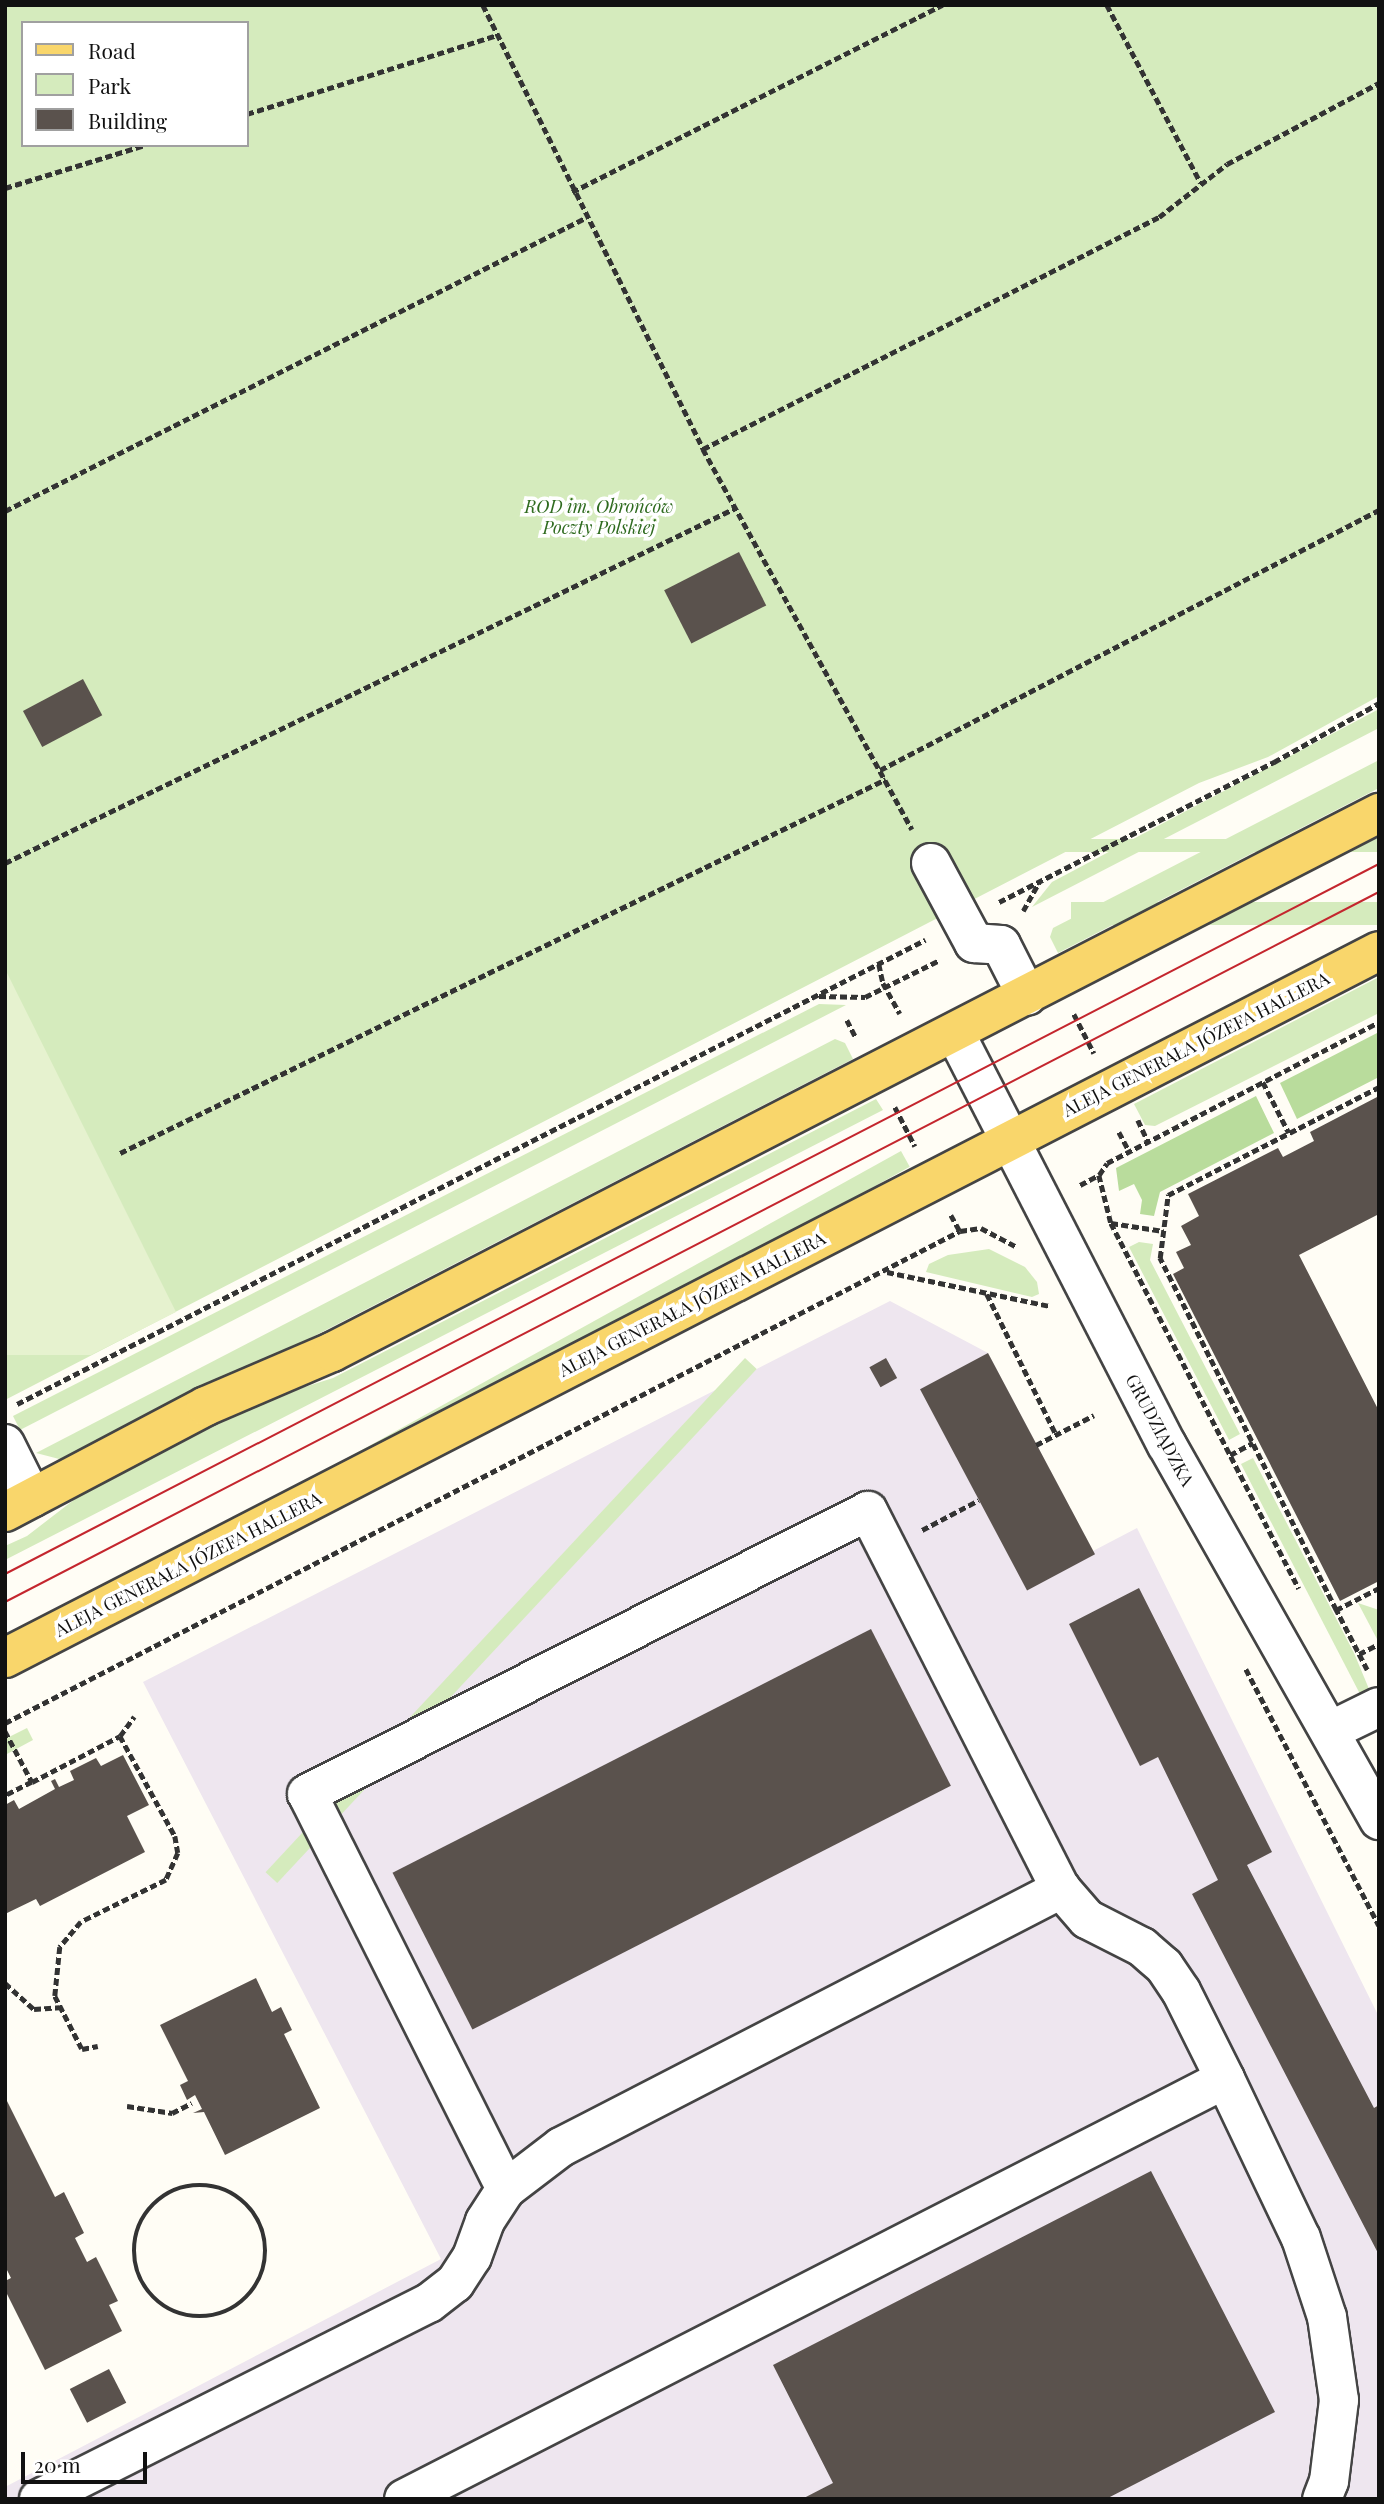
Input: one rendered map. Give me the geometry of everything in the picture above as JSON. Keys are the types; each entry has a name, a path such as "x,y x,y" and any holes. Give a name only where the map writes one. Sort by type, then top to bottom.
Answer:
{"main road":[{"path":"19,1505 206,1406 332,1352 1379,813"},
{"name":"ALEJA GENERAŁA JÓZEFA HALLERA","path":"5,1658 1379,951"}],"street":[{"path":"931,863 974,943 1001,945 1042,988"},
{"name":"GRUDZIĄDZKA","path":"955,1033 1167,1445 1332,1730 1379,1820"},
{"path":"5,1444 19,1505"},
{"path":"506,2189 307,1794 868,1511 1061,1889 1087,1919 1142,1947 1164,1966 1225,2079 1301,2238 1327,2317 1339,2400 1329,2481 1322,2499"},
{"path":"1332,1730 1374,1690"},
{"path":"38,2499 429,2302 455,2283 472,2257 485,2221 506,2189 561,2147 1061,1889"},
{"path":"404,2499 1225,2079"}],"path":[{"path":"493,5 484,7 585,218 703,449 931,863"},
{"path":"572,192 942,5"},
{"path":"1107,5 1201,183"},
{"path":"248,114 497,35"},
{"path":"703,449 1159,217 1201,183 1246,154 1379,83"},
{"path":"5,188 138,147"},
{"path":"5,511 585,218"},
{"path":"5,863 735,508"},
{"path":"880,770 1379,510"},
{"path":"1040,881 1379,703"},
{"path":"120,1153 886,779"},
{"path":"1042,988 1111,1087"},
{"path":"5,1409 817,996"},
{"path":"847,1020 960,1231"},
{"path":"1307,1603 1111,1223 1099,1175 1107,1163 1379,1022"},
{"path":"1263,1082 1289,1133"},
{"path":"1374,1690 1359,1654 1160,1258 1168,1195 1379,1087"},
{"path":"1111,1223 1163,1231"},
{"path":"5,1723 960,1231 981,1228 994,1232"},
{"path":"886,1271 1058,1307"},
{"path":"987,1294 1056,1434"},
{"path":"1036,1445 1094,1415"},
{"path":"1230,1454 1253,1443"},
{"path":"887,1548 979,1500"},
{"path":"1336,1610 1379,1588"},
{"path":"1359,1654 1379,1644"},
{"path":"5,1796 120,1736 134,1717"},
{"path":"5,1731 32,1782"},
{"path":"98,2046 82,2049 60,2007 53,1982 55,1962 68,1934 81,1922 166,1880 178,1853 175,1836 120,1736"},
{"path":"5,1983 34,2009 60,2007"},
{"path":"127,2106 172,2113 192,2103"},
{"path":"198,2185 227,2190 252,2209 260,2222 266,2252 262,2274 251,2294 226,2312 196,2317 167,2308 154,2299 138,2273 139,2227 156,2202 168,2193 198,2185"}],"shaded area":[{"path":"890,1301 988,1353 1093,1551 1137,1528 1379,2017 1379,2499 5,2499 5,2487 441,2259 143,1682"}],"green space":[{"name":"ROD im. Obrońców Poczty Polskiej","path":"5,5 1379,5 1379,696 1268,757 1199,783 5,1400"},
{"path":"1379,709 1379,728 1032,907 1052,882"},
{"path":"1379,760 1379,788 1058,953 1050,937 1053,928"},
{"path":"1043,839 1379,839 1379,852 1043,852"},
{"path":"1071,902 1379,902 1379,925 1071,925"},
{"path":"5,969 176,1312 91,1355 5,1355"},
{"path":"1379,977 1379,1013 1155,1126 1145,1125 1134,1104"},
{"path":"819,1004 846,1005 20,1430 13,1416"},
{"path":"1379,1032 1379,1077 1297,1119 1280,1083"},
{"path":"835,1039 845,1043 853,1059 79,1457 67,1461 36,1453"},
{"path":"1256,1096 1274,1133 1160,1192 1154,1216 1140,1214 1142,1200 1134,1184 1119,1191 1116,1168"},
{"path":"876,1099 883,1110 5,1560 5,1546 27,1536 101,1479 224,1413 333,1378"},
{"path":"901,1151 910,1167 33,1653 25,1637"},
{"path":"1139,1242 1153,1244 1150,1260 1240,1434 1229,1440 1129,1247"},
{"path":"989,1249 1025,1267 1037,1282 1039,1294 1032,1297 926,1272 929,1264 948,1255"},
{"path":"745,1358 757,1369 277,1883 266,1872"},
{"path":"1253,1458 1354,1653 1369,1689 1360,1694 1241,1464"},
{"path":"1358,1603 1379,1610 1379,1638 1377,1639"},
{"path":"27,1728 33,1740 5,1755 5,1739"}],"building":[{"path":"739,552 766,605 691,644 664,590"},
{"path":"83,679 102,715 42,747 23,711"},
{"path":"1379,1096 1379,1214 1299,1255 1379,1411 1379,1581 1340,1601 1173,1274 1184,1268 1176,1252 1191,1245 1181,1226 1199,1216 1188,1194 1278,1148 1283,1157 1314,1141 1310,1132"},
{"path":"988,1353 1095,1554 1027,1590 920,1389"},
{"path":"886,1358 897,1378 881,1387 869,1367"},
{"path":"1139,1588 1272,1852 1247,1865 1374,2108 1379,2105 1379,2255 1192,1894 1218,1880 1158,1757 1140,1766 1069,1624"},
{"path":"871,1629 951,1786 472,2030 393,1873"},
{"path":"123,1755 149,1805 127,1816 145,1852 40,1906 36,1899 5,1914 5,1805 14,1800 19,1809 55,1789 51,1781 55,1779 59,1787 74,1780 70,1771 96,1758 101,1766"},
{"path":"256,1978 272,2012 281,2007 292,2030 284,2034 320,2108 225,2155 204,2112 193,2113 202,2109 195,2095 187,2100 180,2085 188,2081 160,2025"},
{"path":"5,2097 55,2197 64,2192 84,2233 75,2238 87,2262 96,2257 118,2301 109,2305 122,2331 45,2370 5,2290 5,2281 11,2278 5,2266"},
{"path":"1151,2171 1275,2412 1106,2499 802,2499 833,2483 773,2365"},
{"path":"109,2369 126,2403 87,2423 70,2389"}],"tram line":[{"path":"5,1574 1379,864"},
{"path":"5,1602 1379,892"}]}
